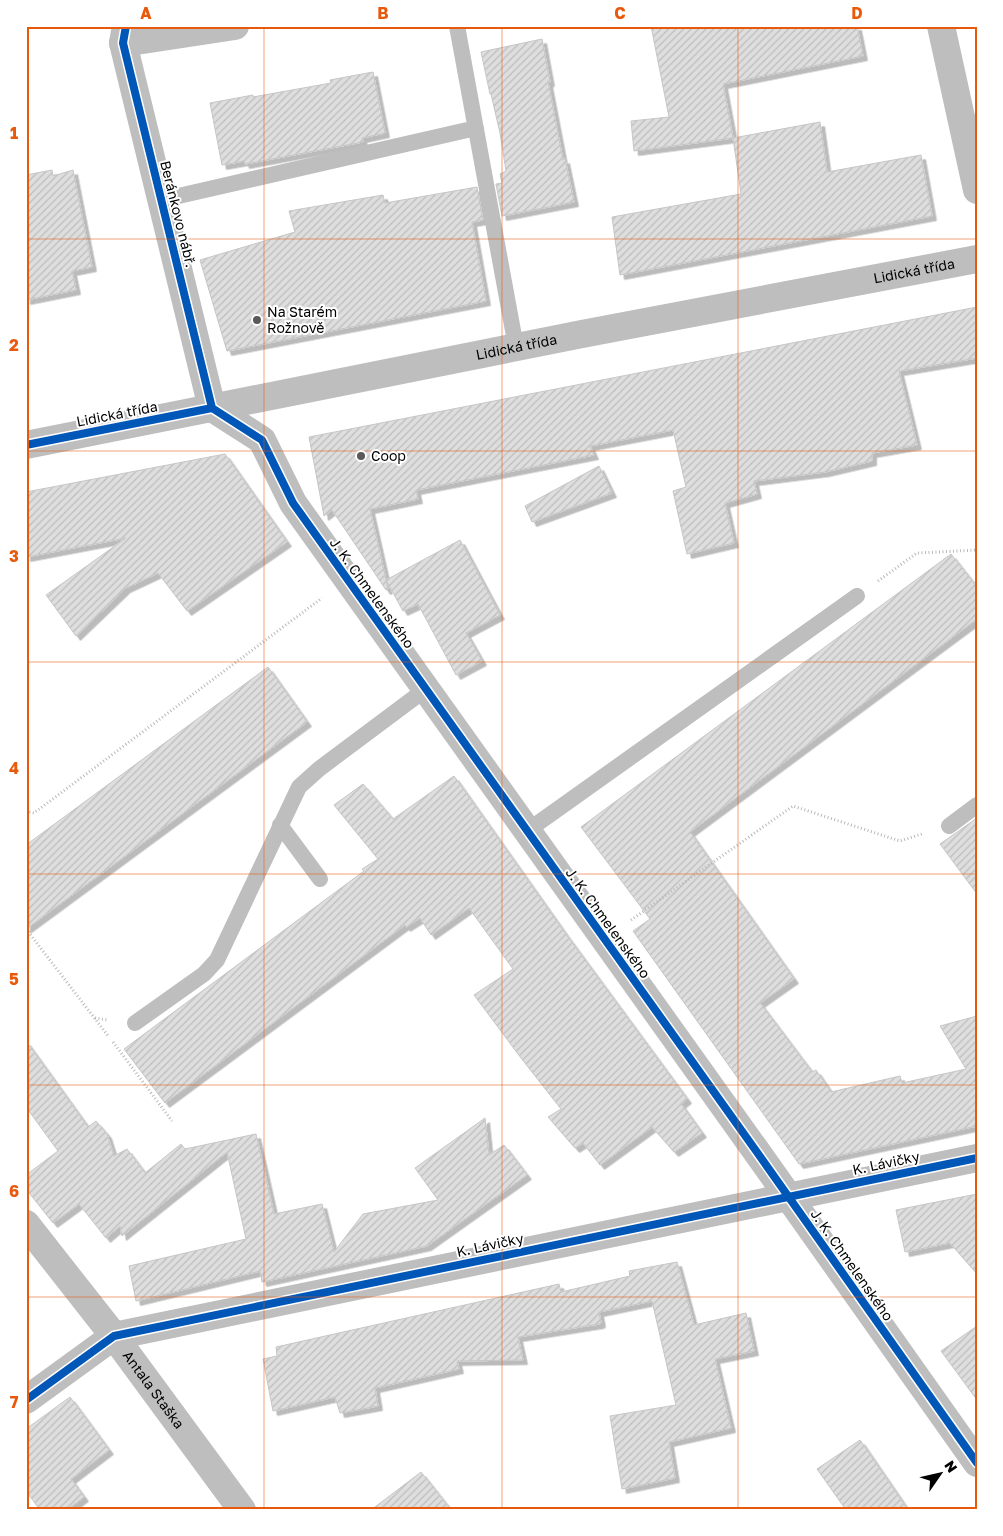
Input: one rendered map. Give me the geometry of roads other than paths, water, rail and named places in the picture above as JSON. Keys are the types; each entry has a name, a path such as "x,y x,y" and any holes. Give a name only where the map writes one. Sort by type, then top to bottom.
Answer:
{"street":[{"path":"125,34 235,26"},
{"path":"940,26 977,190"},
{"name":"Beránkovo nábř.","path":"125,34 161,200 212,408"},
{"name":"Lidická třída","path":"26,445 516,347 977,259"},
{"name":"J. K. Chmelenského","path":"212,408 262,440 293,503 977,1463"},
{"name":"K. Lávičky","path":"26,1400 114,1336 977,1158"},
{"name":"Antala Staška","path":"26,1224 114,1336 242,1510"}],"lane":[{"path":"457,26 516,347"},
{"path":"161,200 476,128"},
{"path":"527,831 857,596"},
{"path":"135,1023 204,974 217,960 299,786 426,689"},
{"path":"949,826 977,805"},
{"path":"280,825 320,879"}],"place":[{"name":"Na Starém Rožnově","path":"257,320"},
{"name":"Coop","path":"361,456"}]}
